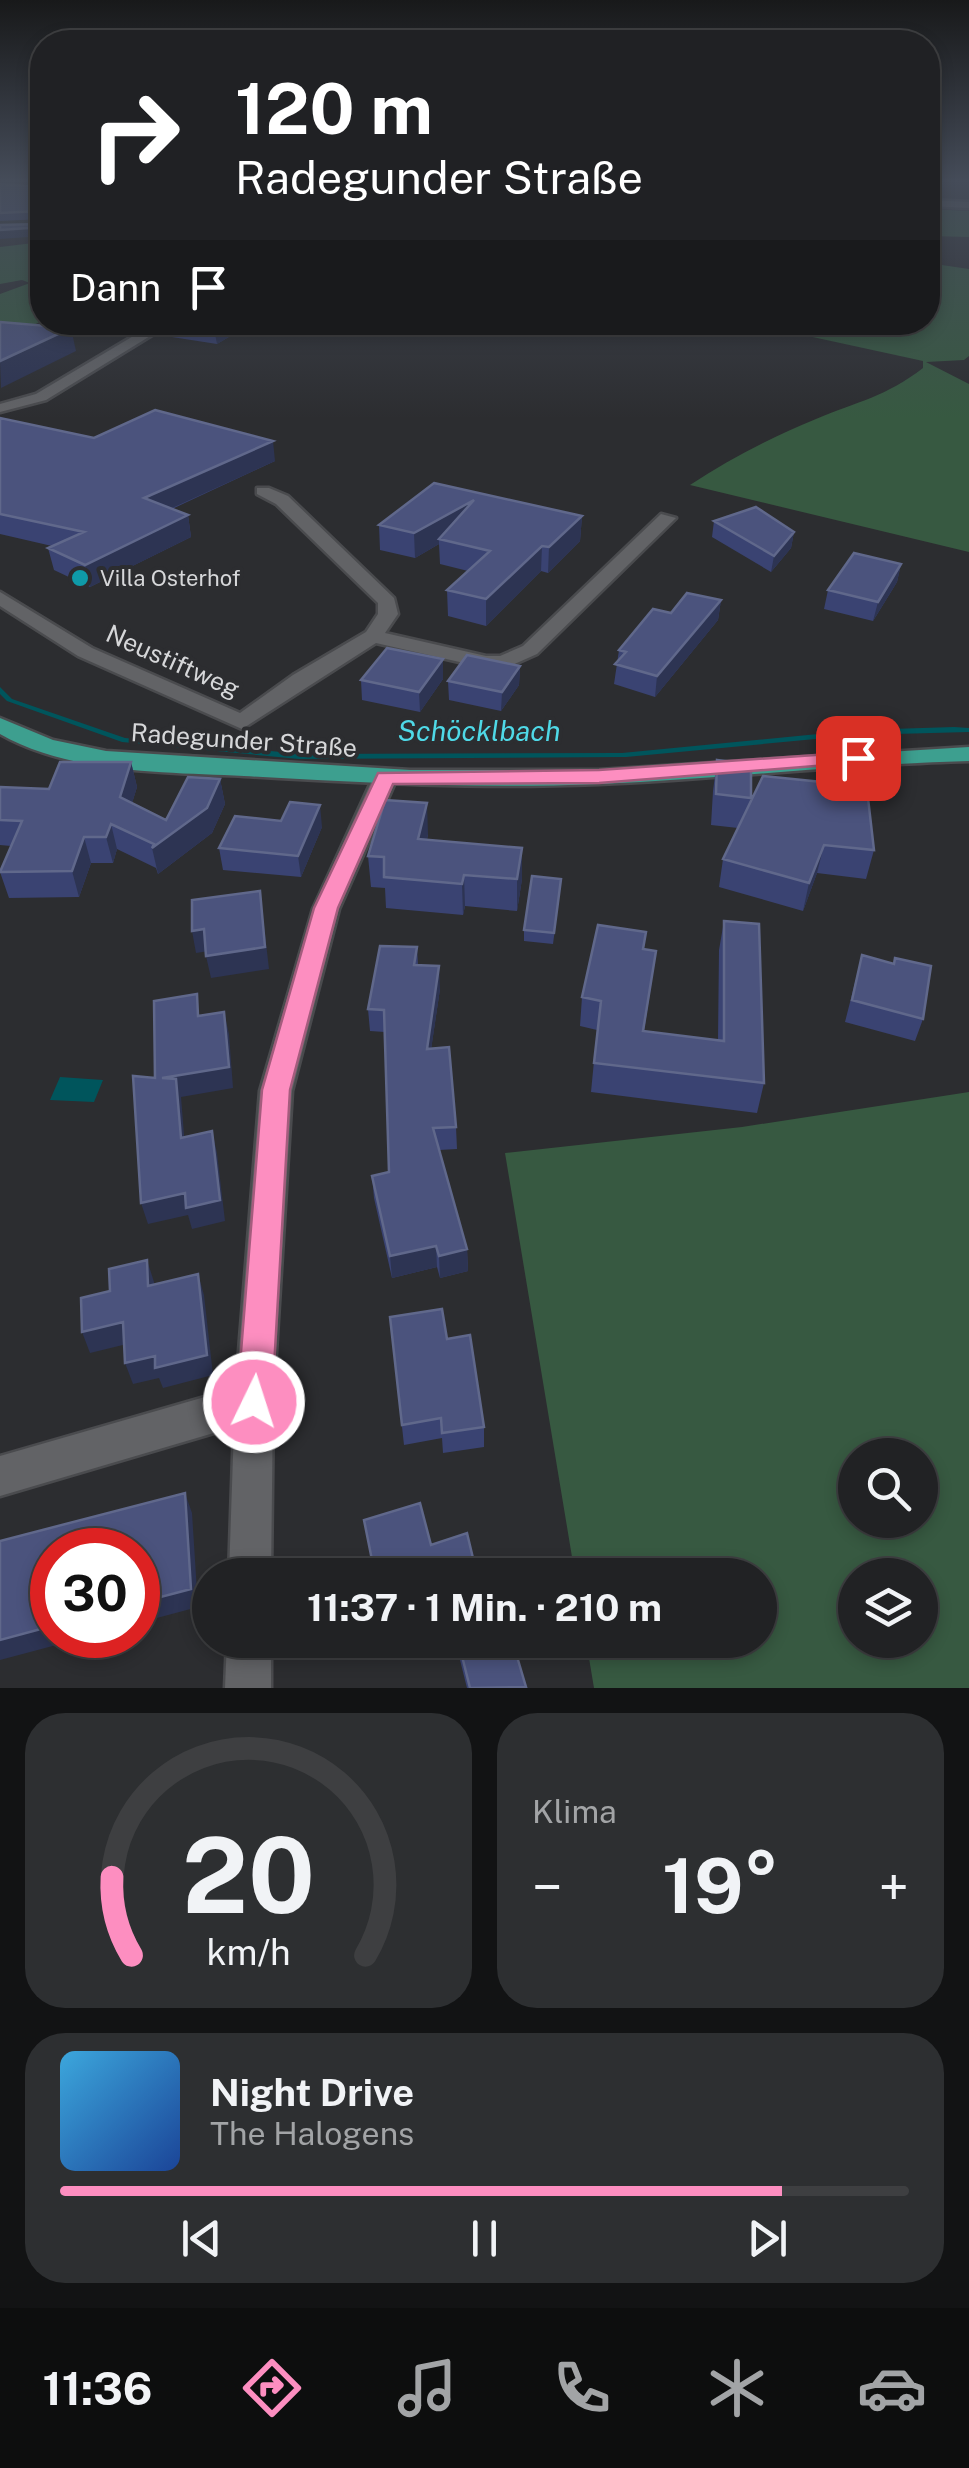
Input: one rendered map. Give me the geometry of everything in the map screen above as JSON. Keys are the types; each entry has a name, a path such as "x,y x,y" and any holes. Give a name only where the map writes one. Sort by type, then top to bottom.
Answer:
{"main road":[{"name":"Radegunder Straße","path":"0,726 39,742 155,764 386,778 599,776 824,759 969,754"}],"street":[{"path":"0,408 41,396 145,335"},
{"path":"262,491 282,500 387,602 388,614 373,636 486,662 503,662 530,650 667,518"},
{"name":"Neustiftweg","path":"0,598 84,652 242,722 300,679 373,636"},
{"path":"250,1558 254,1402 276,1090 326,908 386,778"},
{"path":"0,1476 254,1402"},
{"path":"248,1688 249,1658"}],"green space":[{"path":"0,261 30,261 30,283 22,280 0,284"},
{"path":"940,265 969,269 969,356 964,360 926,362 969,384 969,552 690,485 767,441 884,392 923,368 923,361 803,335 940,335"},
{"path":"30,283 30,326 18,332 0,331 0,294"},
{"path":"969,1092 969,1688 594,1688 589,1658 777,1658 777,1558 572,1558 505,1153 742,1127"}],"water":[{"name":"Schöcklbach","path":"0,687 12,699 125,738 303,754 622,753 859,730 954,727 969,728 969,732 858,735 626,757 299,759 122,742 7,701 0,694"},
{"path":"60,1077 103,1080 94,1102 50,1100"}],"building":[{"path":"0,322 30,325 30,335 56,335 0,361"},
{"path":"155,410 273,441 144,498 188,515 85,565 48,548 84,532 0,514 0,418 94,438"},
{"path":"434,483 582,516 549,547 542,546 486,599 447,590 490,551 439,539 474,500 414,533 379,525"},
{"path":"756,507 794,532 774,556 714,521"},
{"path":"854,553 901,564 878,602 828,590"},
{"path":"687,593 721,600 657,676 615,664 626,652 619,650 653,609 671,613"},
{"path":"387,648 443,659 419,692 361,680"},
{"path":"467,655 520,666 502,692 448,681"},
{"path":"717,760 751,764 751,798 716,794"},
{"path":"60,762 131,762 120,797 166,820 188,777 220,779 207,808 152,848 154,844 111,824 106,837 84,837 72,871 0,872 22,821 0,820 0,787 49,789"},
{"path":"763,776 861,786 862,797 868,798 874,850 824,845 809,883 723,859"},
{"path":"385,800 427,803 418,839 522,848 517,879 464,875 462,884 384,877 384,857 368,856"},
{"path":"290,802 320,805 298,856 219,848 235,816 281,821"},
{"path":"532,876 561,879 554,933 524,930"},
{"path":"260,891 265,947 206,956 204,929 192,931 192,900"},
{"path":"724,921 759,924 764,1083 594,1063 601,1001 582,997 598,925 646,932 643,949 656,951 643,1031 724,1041"},
{"path":"380,946 417,947 414,965 439,966 427,1049 449,1047 456,1127 433,1128 467,1249 439,1256 436,1246 390,1256 372,1176 389,1172 384,1010 368,1009"},
{"path":"862,955 894,964 895,958 931,966 923,1019 852,1000"},
{"path":"197,994 198,1016 224,1012 229,1067 162,1078 176,1079 181,1138 212,1131 220,1200 186,1208 185,1193 141,1203 133,1076 155,1078 154,1001"},
{"path":"147,1260 148,1286 198,1274 207,1355 155,1368 155,1356 125,1363 123,1322 82,1332 81,1298 110,1291 109,1269"},
{"path":"442,1309 447,1339 470,1335 484,1427 442,1433 441,1418 402,1425 390,1317"},
{"path":"185,1493 191,1589 160,1597 160,1528 50,1528"},
{"path":"420,1503 431,1545 467,1533 473,1558 372,1558 364,1520"},
{"path":"30,1533 30,1632 0,1640 0,1541"},
{"path":"462,1658 517,1658 526,1687 470,1688"}],"place":[{"name":"Villa Osterhof","path":"80,578"}],"route":[{"path":"254,1402 276,1090 326,908 386,778 599,776 858,758"}]}
